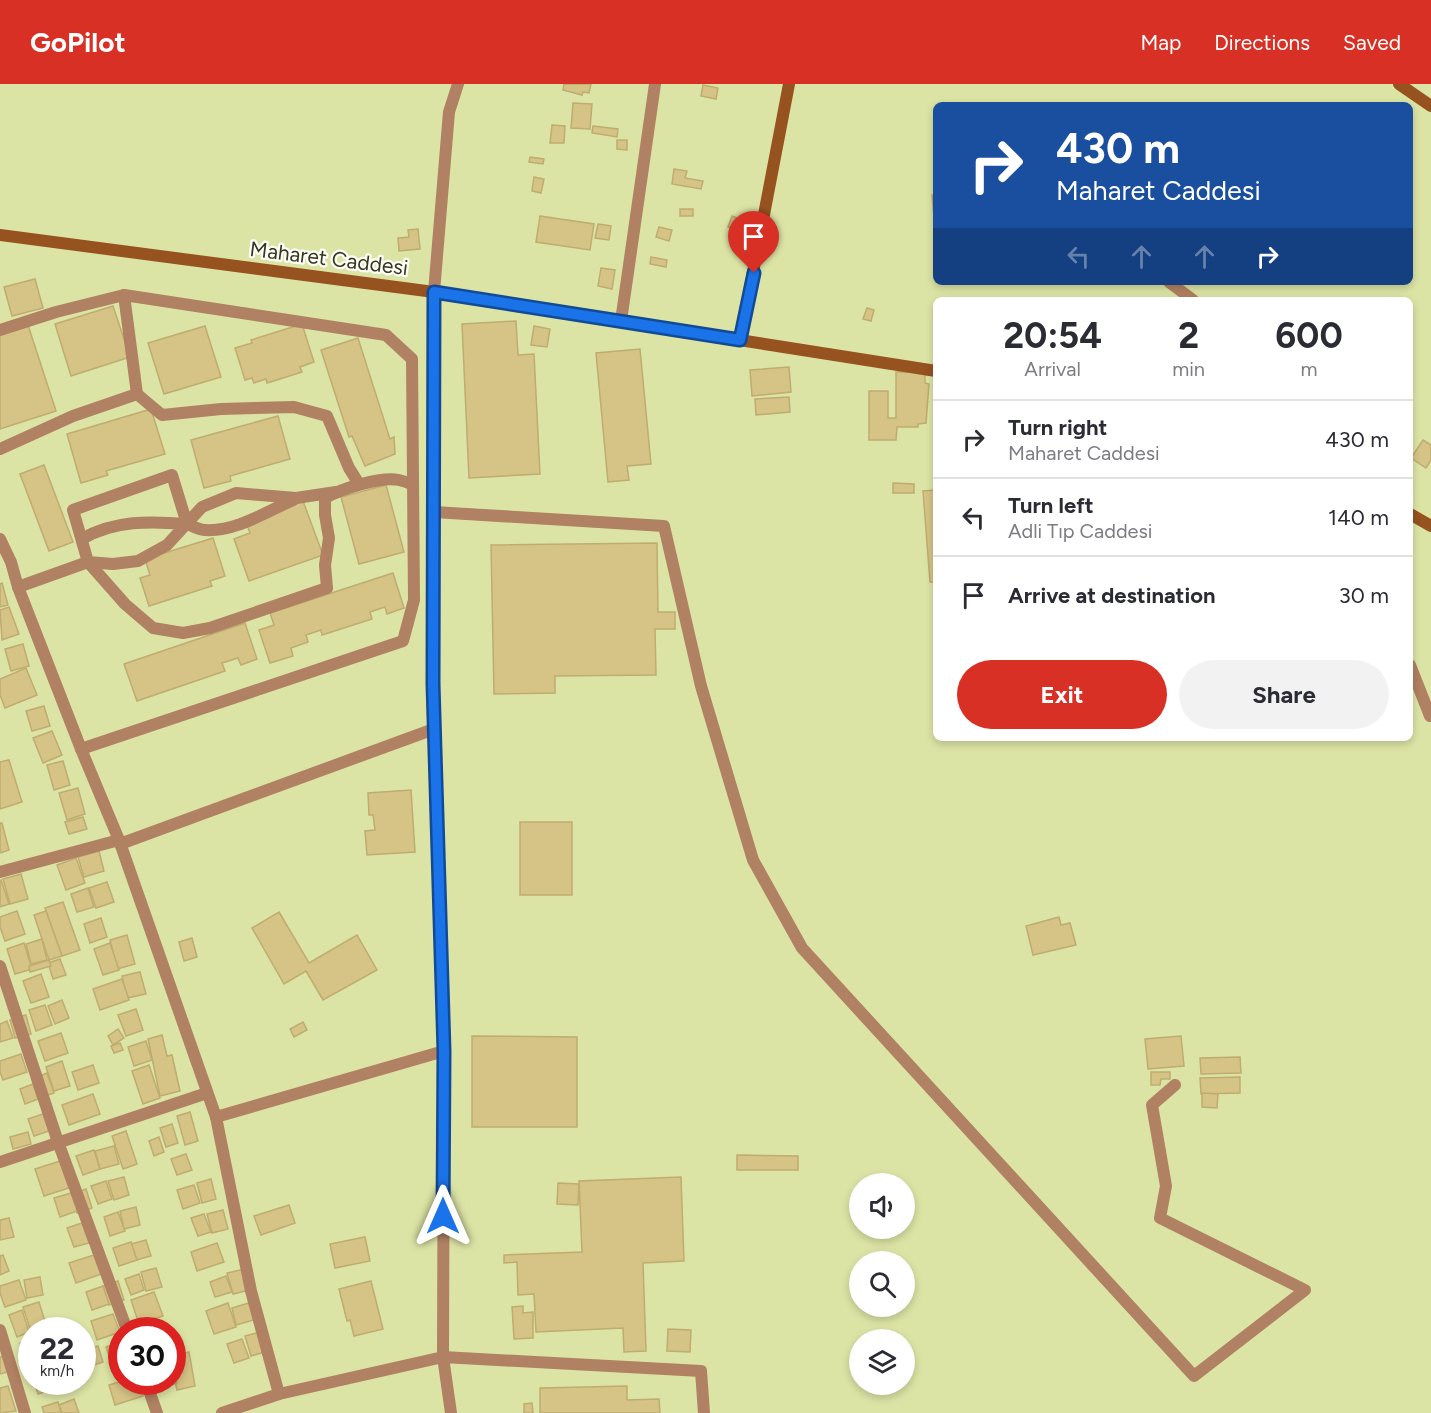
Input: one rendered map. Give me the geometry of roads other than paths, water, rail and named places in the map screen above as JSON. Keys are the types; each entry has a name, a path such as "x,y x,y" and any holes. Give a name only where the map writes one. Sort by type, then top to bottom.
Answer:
{"street":[{"path":"451,1413 443,1358 444,1051 434,729 434,292 449,112 458,84"},
{"path":"621,321 655,84"},
{"path":"740,340 789,84"},
{"path":"1399,84 1431,106"},
{"name":"Maharet Caddesi","path":"0,235 434,292 933,371"},
{"path":"1173,285 1189,297"},
{"path":"124,295 137,394 162,415 294,407 327,416 349,468 359,484"},
{"path":"0,330 56,312 124,295 386,335 412,359 414,600 403,641 81,749"},
{"path":"0,449 73,416 137,394"},
{"path":"187,524 172,475 73,510 88,562 125,604 153,627 183,633 210,628 327,588 325,565 329,538 325,498 359,484 398,479 413,485"},
{"path":"18,587 88,562 113,564 138,561 167,545 202,507 236,493 296,498 336,492"},
{"path":"82,540 97,531 134,522 187,524 203,530 225,529 246,522 296,498"},
{"path":"434,512 664,526 701,686 753,860 802,948 1194,1376 1305,1290 1160,1218 1166,1186 1152,1105 1175,1085"},
{"path":"1413,516 1431,526"},
{"path":"0,539 5,564 18,587 119,842 216,1117 251,1291 279,1394"},
{"path":"1413,673 1430,716"},
{"path":"0,872 119,842 434,729"},
{"path":"0,966 58,1142 122,1317"},
{"path":"216,1117 444,1051"},
{"path":"0,1162 207,1092"},
{"path":"0,1330 25,1413"},
{"path":"222,1413 279,1394 443,1358 701,1371 704,1413"},
{"path":"151,1395 157,1413"}]}
